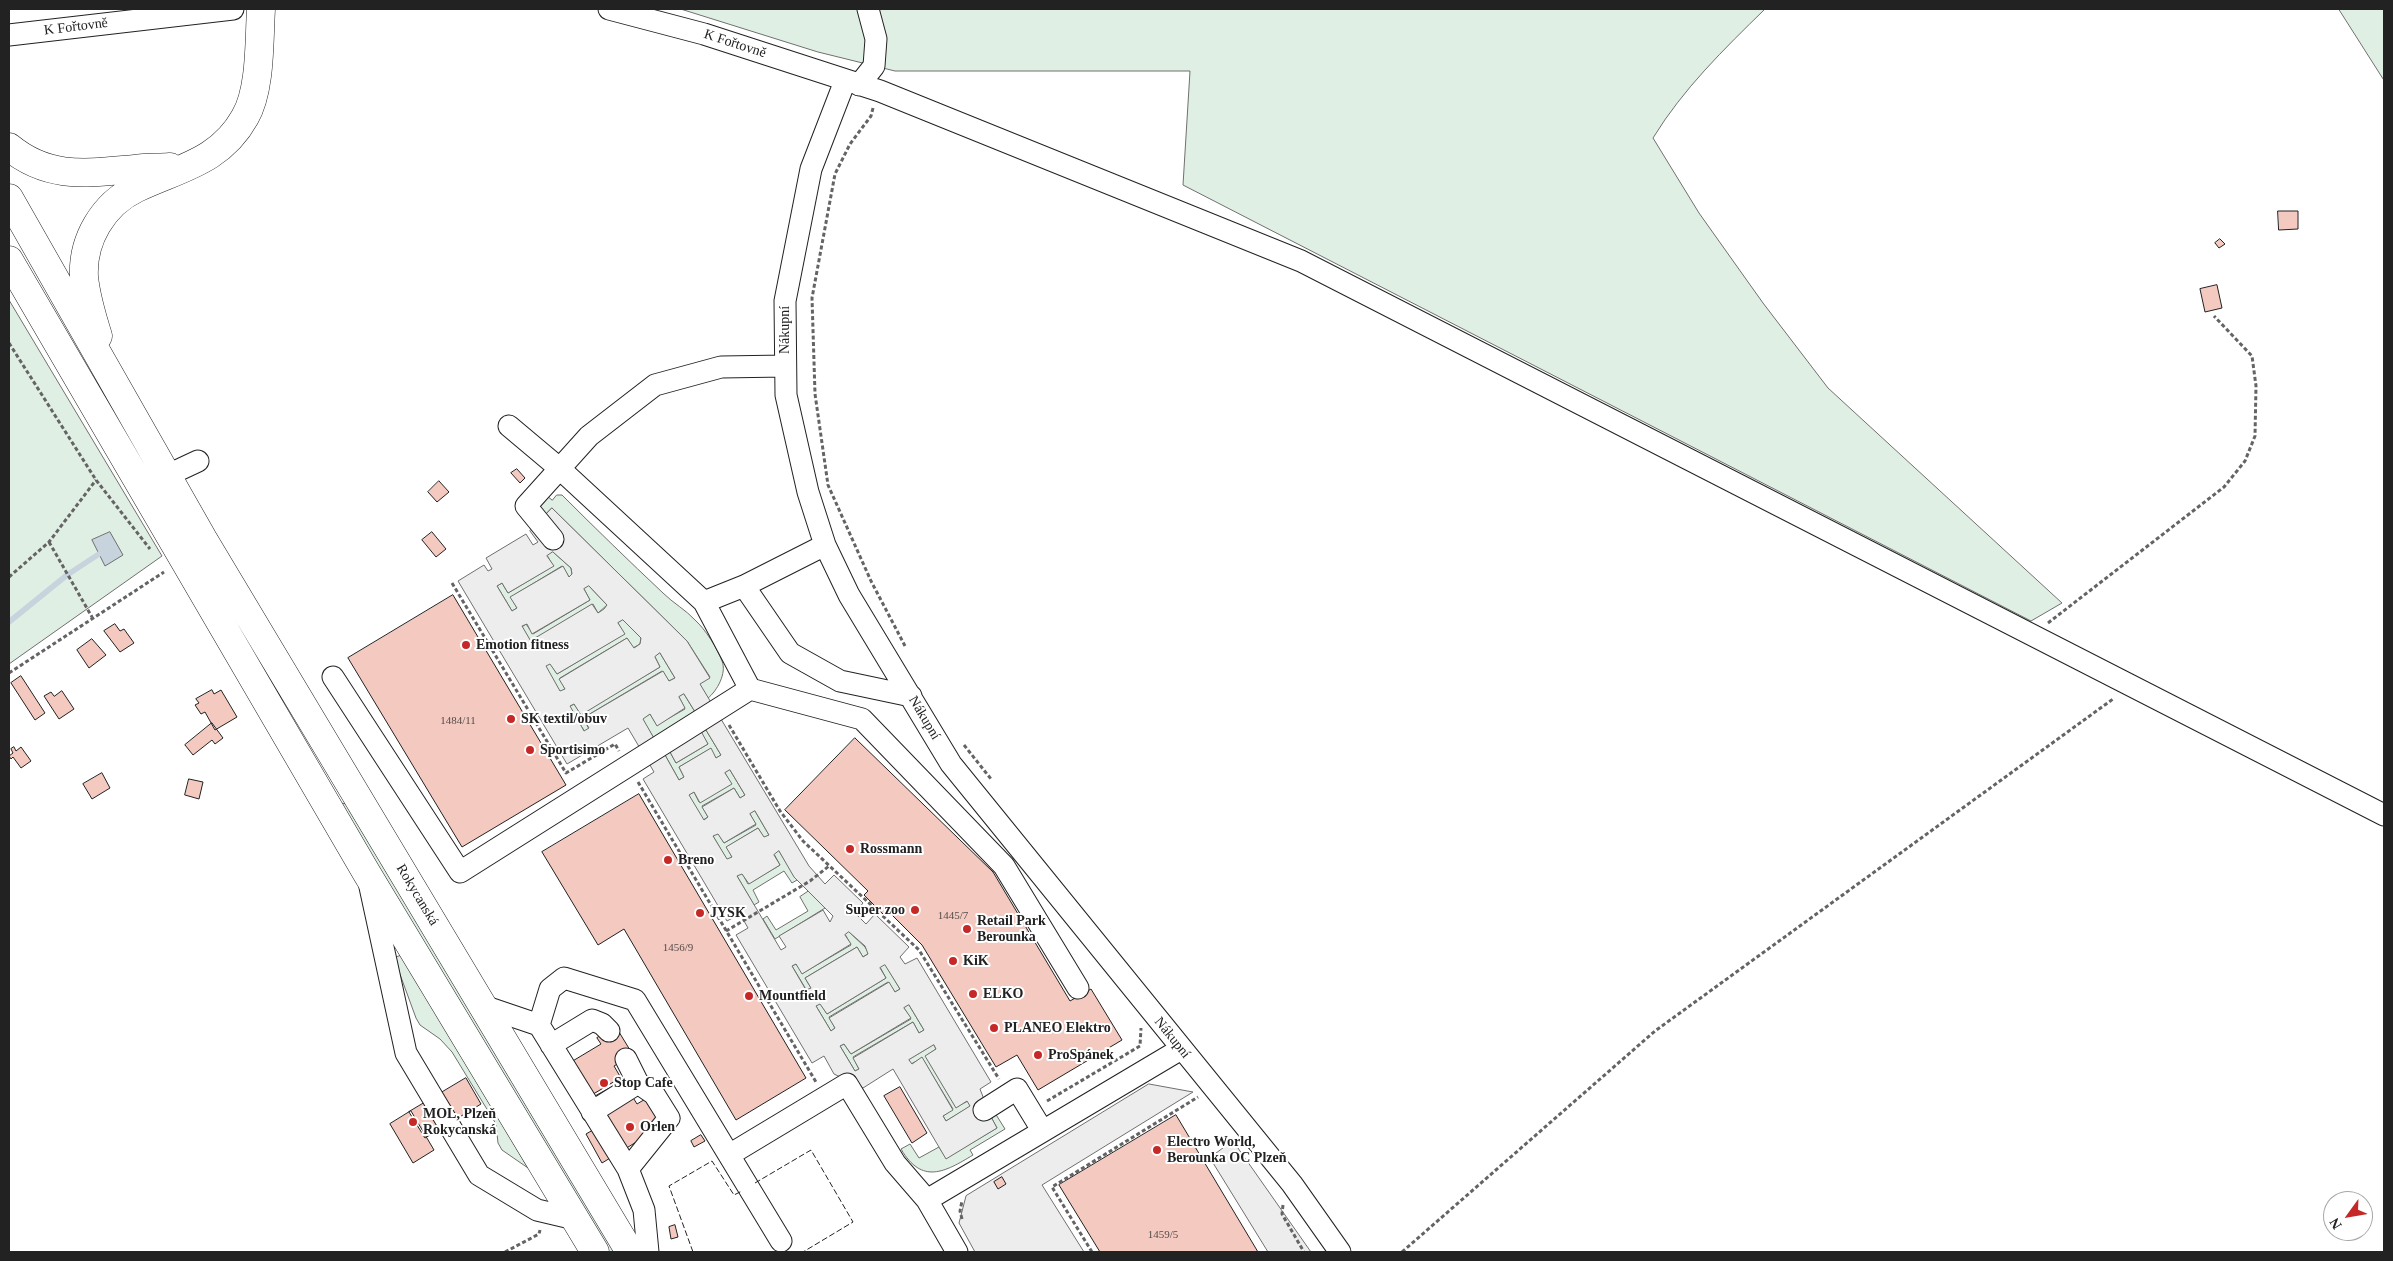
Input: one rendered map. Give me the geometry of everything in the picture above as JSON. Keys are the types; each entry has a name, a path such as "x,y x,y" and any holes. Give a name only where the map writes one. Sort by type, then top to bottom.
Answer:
{"highway":[{"path":"110,378 89,306 84,276 92,231 103,215 118,200 136,189 195,164 217,150 232,136 246,116 252,97 261,9"},
{"path":"9,147 39,165 64,173 86,174 176,166 202,158 217,150"},
{"path":"9,198 110,378"},
{"path":"9,260 176,565 366,872 595,1252"},
{"name":"Rokycanská","path":"110,378 203,539 630,1252"}],"street":[{"name":"K Fořtovně","path":"9,35 232,9"},
{"name":"K Fořtovně","path":"609,9 704,34 880,91 1301,261 2384,815"},
{"name":"Nákupní","path":"868,9 876,39 874,66 852,83 811,169 785,301 786,394 808,492 825,545 849,595 951,764 1292,1184 1340,1252"},
{"path":"553,539 526,506 589,436 655,384 721,367 785,366"},
{"path":"509,426 559,468 704,602 750,689 862,719 1004,866 1078,988"},
{"path":"166,476 198,461"},
{"path":"704,602 744,586 825,545"},
{"path":"744,586 790,653 840,681 911,696"},
{"path":"333,677 460,872 750,689"},
{"path":"366,872 406,1053 479,1175 537,1210 575,1219"},
{"path":"539,1025 550,989 564,978 635,1000 781,1241"},
{"path":"483,1006 539,1025 628,1169 644,1210 648,1252"},
{"path":"552,1045 600,1026"},
{"path":"927,1200 1181,1049"},
{"path":"626,1059 638,1082 654,1094 669,1118 628,1169"},
{"path":"592,1112 638,1082"},
{"path":"729,1155 847,1084 895,1163 927,1200 957,1252"},
{"path":"984,1110 1017,1090 1042,1130"}],"path":[{"path":"880,91 871,116 850,144 835,174 812,298 815,394 828,485 871,581 906,648"},
{"path":"2033,634 2224,487 2245,461 2255,436 2256,386 2252,356 2214,316"},
{"path":"9,344 96,480 176,565 92,617 9,673"},
{"path":"9,577 49,542 96,480"},
{"path":"49,542 62,568 92,617"},
{"path":"452,583 566,773 615,744 826,1098"},
{"path":"1402,1252 1655,1031 2132,685"},
{"path":"720,709 780,810 803,841 920,950 1000,1081"},
{"path":"958,737 993,782"},
{"path":"726,931 810,881 829,866"},
{"path":"1197,1091 1206,1101"},
{"path":"1092,1252 1052,1186 1200,1096"},
{"path":"962,1223 960,1211 962,1201 967,1196"},
{"path":"1287,1200 1281,1206 1282,1214 1304,1252"},
{"path":"506,1252 539,1234 542,1225 537,1210"}],"green space":[{"path":"681,9 1765,9 1719,54 1691,86 1653,138 1699,213 1763,303 1828,388 2062,603 2031,621 1183,185 1190,71 895,71 818,52"},
{"path":"2339,9 2384,9 2384,80"},
{"path":"9,300 162,556 9,664"},
{"path":"557,495 562,495 663,593 691,616 707,634 723,666 720,681 715,691 708,698 699,684 710,677 687,641 552,508 543,517 538,506 547,496 552,500"},
{"path":"553,552 571,568 572,574 569,577 562,566 511,597 517,608 512,611 497,586 502,583 508,593 553,566 547,555"},
{"path":"589,586 607,605 598,613 593,604 535,639 541,648 536,651 522,627 526,624 533,634 590,600 584,589"},
{"path":"623,620 641,638 640,644 633,648 627,638 560,678 565,689 560,692 545,666 550,663 557,674 624,634 618,623"},
{"path":"660,653 675,678 669,681 662,671 583,718 589,729 585,732 569,707 574,704 581,714 660,667 655,657"},
{"path":"684,694 697,715 655,740 642,719 650,714 657,725 685,709 679,697"},
{"path":"706,730 721,755 716,758 710,749 679,767 684,777 679,780 665,755 670,752 676,763 708,744 701,733"},
{"path":"730,770 745,795 740,798 734,788 702,806 708,817 703,820 688,795 694,792 699,802 731,784 725,773"},
{"path":"341,803 347,804 615,1252 605,1252"},
{"path":"755,811 769,835 764,838 758,828 727,847 732,857 727,860 713,836 718,833 724,843 756,825 750,814"},
{"path":"779,851 797,880 792,883 784,871 753,890 759,902 754,905 737,876 742,873 748,884 780,865 774,854"},
{"path":"809,891 825,908 775,939 763,919 767,916 776,930 808,911 800,897"},
{"path":"849,932 869,953 863,957 857,947 805,978 811,988 807,991 792,966 796,964 803,973 851,945 845,934"},
{"path":"403,955 528,1168 502,1150 498,1143 496,1124 452,1052 440,1039 420,1025 394,958"},
{"path":"885,964 900,989 895,992 888,982 829,1017 835,1028 831,1031 816,1006 820,1003 827,1014 886,978 880,967"},
{"path":"909,1005 924,1030 919,1033 913,1022 853,1057 859,1069 855,1071 840,1046 844,1044 851,1054 911,1019 904,1008"},
{"path":"934,1045 936,1049 926,1056 956,1107 968,1101 971,1106 946,1121 943,1116 953,1109 922,1058 911,1064 909,1060"},
{"path":"995,1113 1005,1129 970,1150 973,1155 943,1170 934,1172 917,1168 901,1149 910,1144 919,1158 939,1147 946,1158 997,1128 990,1115"}],"shaded area":[{"path":"552,508 687,641 710,678 700,684 809,866 825,884 834,875 863,903 855,913 866,924 875,914 909,947 900,957 905,964 917,958 991,1082 980,1089 997,1128 946,1159 893,1069 863,1088 834,1074 824,1056 812,1063 736,935 748,928 740,914 727,921 643,779 654,772 628,728 567,764 458,581 484,565 488,571 492,569 486,558 526,534 533,545 538,542 530,531","holes":["553,552 571,568 572,574 569,577 563,566 510,597 517,608 512,611 497,586 502,583 508,593 554,566 547,556","589,586 607,605 598,613 592,604 535,638 540,647 536,650 522,626 527,624 532,634 590,600 584,589","623,620 641,638 640,644 634,648 627,638 559,679 565,689 560,691 546,666 550,664 557,674 625,634 618,623","660,653 675,678 669,681 663,671 583,718 589,728 584,731 570,706 574,704 581,715 660,667 655,657","684,694 697,715 655,740 643,719 650,714 657,726 685,708 679,697","706,730 721,755 716,758 711,748 679,767 684,777 679,780 665,755 670,752 676,763 708,744 702,733","730,770 745,795 740,798 734,788 702,807 708,817 704,820 689,795 694,792 700,803 732,784 725,773","755,811 769,835 764,837 758,828 726,847 732,857 727,859 713,836 718,834 724,843 756,824 750,814","779,851 794,877 833,916 830,922 823,910 779,936 786,947 781,950 737,876 742,874 749,884 780,865 774,855","849,932 865,946 868,954 863,957 857,947 805,978 811,988 806,990 792,966 796,964 802,974 851,944 845,935","885,965 900,989 895,992 889,982 829,1018 835,1028 831,1031 816,1006 820,1004 827,1014 886,978 880,968","909,1005 924,1030 919,1033 913,1022 853,1058 859,1069 855,1071 840,1046 844,1044 851,1054 911,1018 904,1008","934,1045 936,1049 925,1056 956,1108 967,1101 970,1106 946,1121 943,1116 953,1110 922,1057 912,1064 909,1060"]},
{"path":"110,532 123,555 105,566 92,540"},
{"path":"1149,1084 1193,1092 1042,1185 1084,1252 975,1252 959,1223 966,1196"},
{"path":"1233,1141 1311,1252 1268,1252 1210,1158"}],"building":[{"path":"2278,211 2298,211 2298,229 2279,230"},
{"path":"2220,239 2225,244 2219,248 2215,243"},
{"path":"2217,285 2222,308 2205,312 2200,289"},
{"path":"517,469 525,478 520,483 511,473"},
{"path":"439,481 449,492 437,502 428,492"},
{"path":"432,532 446,549 436,557 422,540"},
{"path":"453,595 566,785 462,847 348,658"},
{"path":"115,624 120,631 124,629 134,643 120,652 104,631"},
{"path":"92,639 106,655 89,668 77,650"},
{"path":"21,676 45,713 35,720 11,683"},
{"path":"212,690 214,694 221,690 237,717 215,730 205,712 201,714 195,705 199,703 196,699"},
{"path":"62,691 74,709 59,719 44,696 51,692 54,696"},
{"path":"212,723 223,738 215,744 212,740 193,755 185,745"},
{"name":"Retail Park Berounka","path":"855,738 993,872 1070,1001 1091,989 1122,1040 1038,1090 1017,1055 996,1067 922,945 887,910 883,914 864,895 868,891 785,810"},
{"path":"14,747 16,751 21,747 31,761 21,768 13,757 11,759 9,756 13,753 11,749"},
{"path":"102,773 110,788 92,799 83,784"},
{"path":"189,779 203,782 199,799 185,795"},
{"path":"639,794 806,1078 736,1120 624,929 598,945 542,852"},
{"path":"616,1027 633,1055 614,1066 621,1078 620,1082 595,1096 571,1062 601,1044 597,1038"},
{"path":"466,1078 481,1104 425,1138 409,1112"},
{"path":"621,1078 637,1104 652,1095 669,1122 602,1163 586,1134 605,1123 589,1097"},
{"path":"900,1087 927,1133 912,1143 884,1096"},
{"path":"411,1111 434,1150 413,1163 390,1124"},
{"name":"Electro World, Berounka OC Plzeň","path":"1176,1115 1258,1252 1100,1252 1059,1185"},
{"path":"701,1135 705,1141 694,1147 691,1141"},
{"path":"1002,1177 1006,1184 998,1189 994,1182"},
{"path":"675,1225 678,1237 671,1239 669,1227"}],"waterway":[{"path":"9,622 67,575 99,554"}],"fence":[{"path":"755,1183 811,1150 853,1222 803,1252"},
{"path":"693,1252 669,1186 712,1161 734,1195 742,1191"}],"place":[{"name":"Emotion fitness","path":"466,645"},
{"name":"SK textil/obuv","path":"511,719"},
{"name":"Sportisimo","path":"530,750"},
{"name":"Rossmann","path":"850,849"},
{"name":"Breno","path":"668,860"},
{"name":"Super zoo","path":"915,910"},
{"name":"JYSK","path":"700,913"},
{"name":"Retail Park Berounka","path":"967,929"},
{"name":"KiK","path":"953,961"},
{"name":"ELKO","path":"973,994"},
{"name":"Mountfield","path":"749,996"},
{"name":"PLANEO Elektro","path":"994,1028"},
{"name":"ProSpánek","path":"1038,1055"},
{"name":"Stop Cafe","path":"604,1083"},
{"name":"MOL, Plzeň Rokycanská","path":"413,1122"},
{"name":"Orlen","path":"630,1127"},
{"name":"Electro World, Berounka OC Plzeň","path":"1157,1150"}]}
